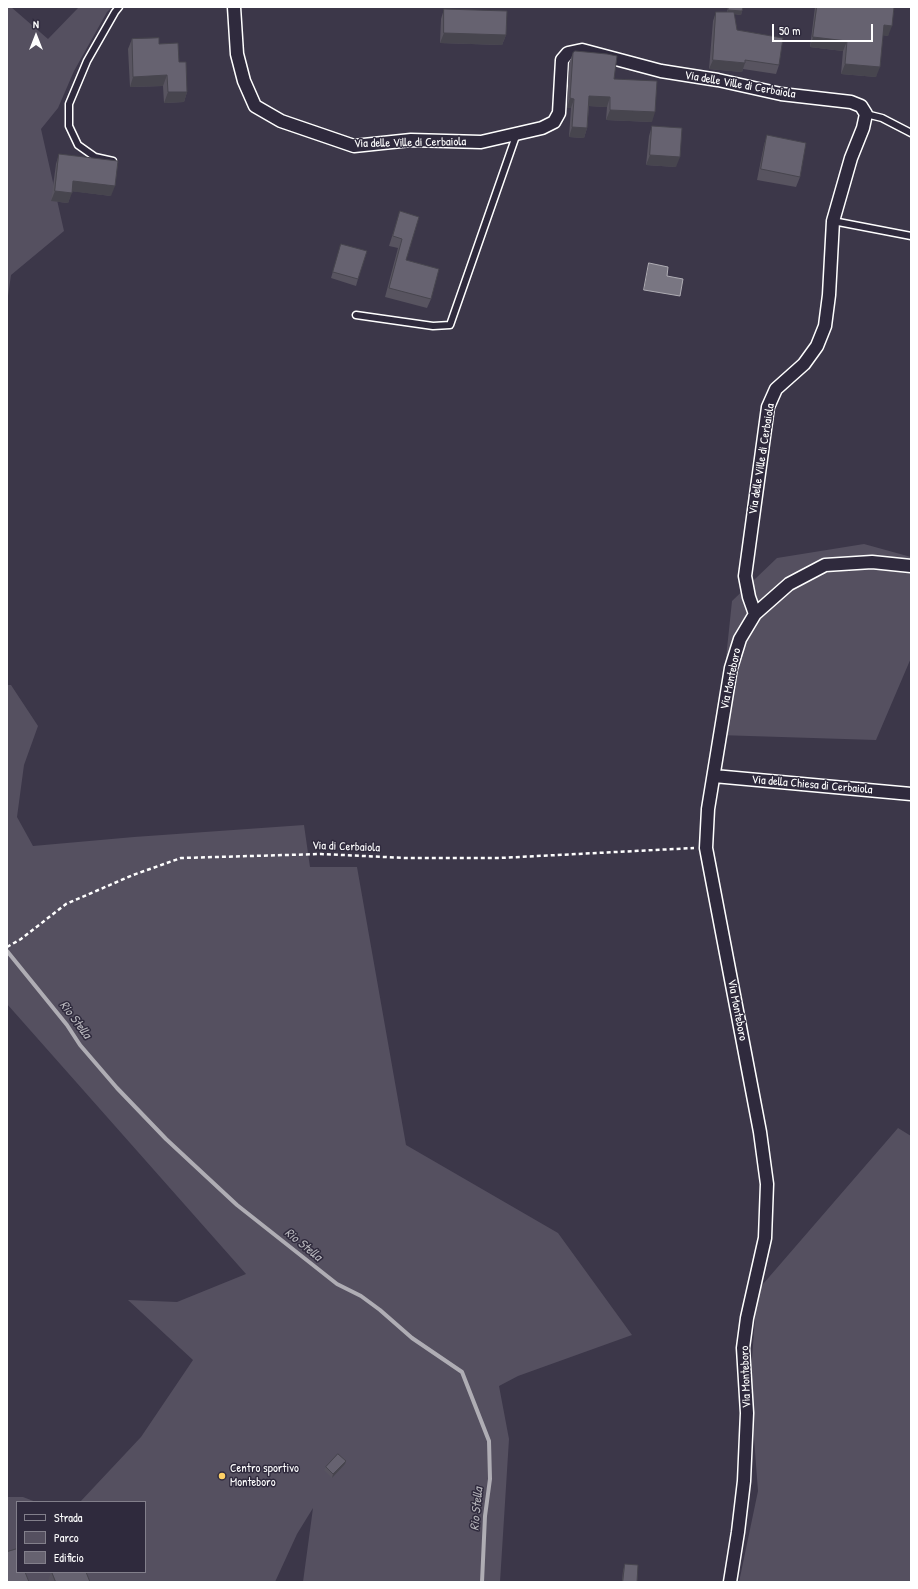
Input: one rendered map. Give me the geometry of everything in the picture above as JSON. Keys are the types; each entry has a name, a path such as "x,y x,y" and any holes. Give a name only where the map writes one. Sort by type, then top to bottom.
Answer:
{"street":[{"name":"Via delle Ville di Cerbaiola","path":"234,7 237,54 244,82 255,106 281,121 354,146 411,140 481,142 542,128 554,122 560,113 562,60 568,53 582,50 661,71 718,80 781,94 851,102 861,106 866,114 863,128 851,158 833,221 829,295 825,326 817,346 804,364 776,389 768,407 745,576 749,597 755,614"},
{"name":"Via Monteboro","path":"730,1582 744,1481 747,1413 743,1348 747,1318 765,1238 767,1184 760,1132 706,848 708,809 731,668 740,639 755,614 789,584 825,565 872,562 911,566"},
{"name":"Via della Chiesa di Cerbaiola","path":"714,776 911,794"}],"lane":[{"path":"113,161 95,157 78,145 69,126 69,104 87,61 115,12 120,7"},
{"path":"866,114 882,118 911,133"},
{"path":"356,314 433,326 450,325 517,133"},
{"path":"833,221 911,236"}],"path":[{"name":"Via di Cerbaiola","path":"7,947 21,939 66,904 133,875 181,858 321,854 406,858 499,858 706,848"}],"green space":[{"path":"7,7 11,7 48,39 79,7 112,7 107,12 74,71 58,108 41,129 64,231 11,275 7,303"},
{"path":"864,544 911,557 911,658 876,740 718,735 732,601 777,558"},
{"path":"7,685 11,685 38,726 24,765 17,817 33,846 304,825 310,867 357,867 406,1145 558,1233 632,1335 518,1376 499,1386 509,1439 500,1582 303,1582 313,1508 297,1534 275,1582 7,1582 7,1497 23,1497 33,1501 16,1501 16,1573 146,1573 146,1501 81,1501 141,1437 193,1360 128,1300 177,1302 246,1274 7,1004"},
{"path":"898,1128 911,1136 911,1582 739,1582 758,1491 750,1385 757,1291"}],"shaded area":[{"path":"649,263 668,267 667,276 683,279 680,296 644,290"}],"building":[{"path":"729,7 743,7 742,11 728,10"},
{"path":"817,7 894,7 892,26 884,25 880,67 845,64 847,41 813,37"},
{"path":"444,9 507,11 506,35 444,33"},
{"path":"716,12 734,12 737,30 783,38 779,65 745,60 745,63 713,60"},
{"path":"159,38 159,44 178,43 179,62 186,62 187,92 168,92 167,75 133,77 132,39"},
{"path":"575,51 617,56 614,79 657,81 655,112 610,110 610,97 589,96 587,128 572,127 574,99 570,98 573,53"},
{"path":"652,126 682,128 680,157 650,155"},
{"path":"767,135 806,143 800,177 761,169"},
{"path":"59,154 118,161 115,186 73,181 72,193 55,191"},
{"path":"400,211 419,217 406,260 439,269 431,299 389,288 402,239 393,236"},
{"path":"341,244 367,251 358,279 333,272"},
{"path":"338,1454 346,1461 333,1474 326,1467"},
{"path":"16,1549 16,1573 25,1573 29,1582 7,1582 7,1552"},
{"path":"625,1564 638,1565 637,1582 623,1582"},
{"path":"52,1573 86,1573 90,1582 56,1582"}],"waterway":[{"name":"Rio Stella","path":"7,951 67,1025 80,1045 117,1088 166,1139 237,1205 337,1284 361,1296 380,1310 412,1338 462,1372 489,1441 490,1479 485,1516 482,1582"}],"place":[{"name":"Centro sportivo Monteboro","path":"222,1476"}]}
